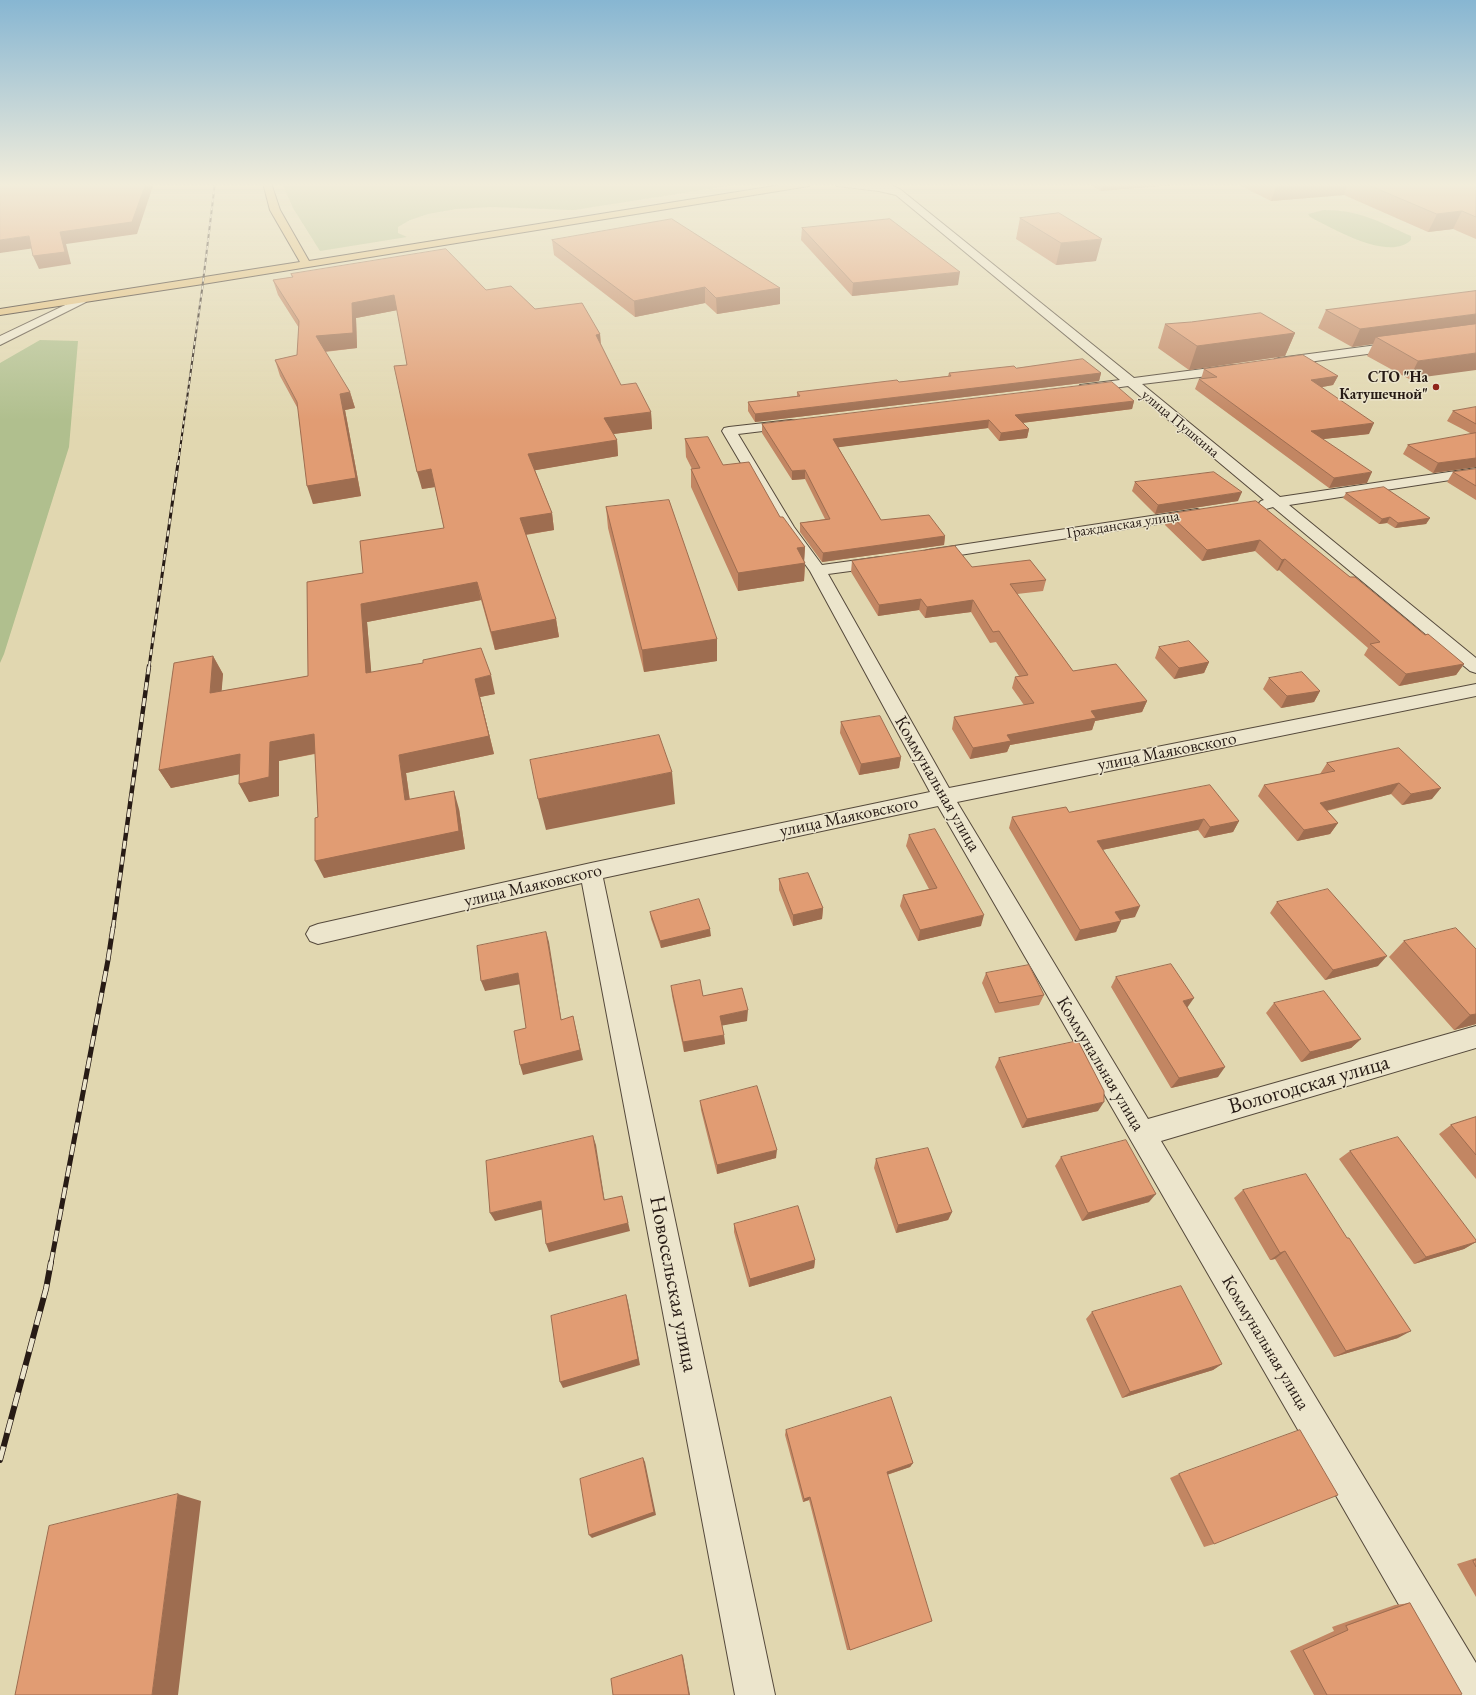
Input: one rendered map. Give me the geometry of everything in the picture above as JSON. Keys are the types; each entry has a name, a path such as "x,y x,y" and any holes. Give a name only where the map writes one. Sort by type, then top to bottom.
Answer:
{"main road":[{"path":"0,312 318,262"}],"street":[{"name":"улица Пушкина","path":"987,262 1131,383 1476,667"},
{"path":"0,341 82,300"},
{"path":"0,351 17,333"},
{"path":"1265,364 1414,344"},
{"path":"1076,390 1242,368"},
{"name":"Коммунальная улица","path":"800,423 729,431 787,528 818,571 943,797 1473,1695"},
{"path":"1252,506 1476,472"},
{"name":"Гражданская улица","path":"913,557 1212,512"},
{"path":"818,571 897,559"},
{"name":"улица Маяковского","path":"318,934 591,872 943,797 1476,690"},
{"name":"Новосельская улица","path":"591,872 755,1695"},
{"name":"Вологодская улица","path":"1142,1134 1476,1036"}],"green space":[{"path":"40,340 78,341 69,447 0,663 0,363"}],"building":[{"path":"365,262 459,262 486,290 511,286 535,309 582,303 600,334 596,335 621,385 636,383 651,412 604,418 617,440 528,454 552,513 520,518 556,619 491,632 477,582 361,604 366,673 423,663 423,660 481,648 491,675 475,679 489,736 399,755 405,800 454,791 459,831 315,861 315,818 318,817 314,734 270,742 269,777 239,784 240,754 159,770 174,663 213,656 210,693 308,676 307,582 363,573 360,541 444,528 431,469 417,472 394,366 407,365 394,295 352,303 353,333 316,336 350,392 340,394 356,478 307,486 297,402 275,360 297,355 299,321 273,280 293,277 291,274"},
{"path":"582,262 739,262 780,288 716,298 705,287 634,301"},
{"path":"834,262 947,262 960,272 853,283"},
{"path":"1476,291 1476,314 1360,329 1326,310"},
{"path":"1261,313 1295,333 1197,346 1165,324 1191,322"},
{"path":"1476,324 1476,353 1418,361 1376,337"},
{"path":"1303,355 1338,376 1311,380 1374,423 1311,431 1372,472 1334,478 1199,379 1217,377 1204,369"},
{"path":"1083,359 1101,373 755,414 748,402 800,396 797,392 897,380 899,382 951,376 949,373 1014,366 1016,368"},
{"path":"1112,382 1134,401 1015,415 1029,429 1001,433 989,420 833,439 881,520 929,515 945,536 823,553 800,523 830,519 805,470 792,471 762,424"},
{"path":"1476,407 1476,424 1453,411"},
{"path":"1476,433 1476,458 1438,463 1408,445"},
{"path":"708,437 723,465 749,462 780,517 783,517 805,547 797,548 805,563 738,573 691,469 700,468 685,439"},
{"path":"1476,469 1476,486 1453,472"},
{"path":"1214,472 1242,492 1158,505 1135,482"},
{"path":"1384,487 1430,518 1398,523 1390,517 1382,519 1346,493"},
{"path":"669,500 717,639 642,650 606,507"},
{"path":"1256,501 1350,577 1355,577 1425,635 1428,634 1464,664 1406,674 1370,644 1380,642 1285,559 1282,560 1260,540 1207,550 1169,514"},
{"path":"955,546 972,567 1030,560 1046,580 1010,584 1073,671 1116,664 1147,701 1091,711 1096,718 1007,735 1011,741 973,748 954,717 1034,703 1015,677 1028,675 999,631 993,632 973,600 927,607 921,599 879,605 852,561"},
{"path":"1189,641 1209,662 1179,668 1159,647"},
{"path":"1302,672 1320,691 1287,696 1269,678"},
{"path":"880,716 901,757 861,764 841,722"},
{"path":"659,735 672,772 538,799 530,760"},
{"path":"1399,748 1441,788 1411,794 1399,783 1320,803 1338,823 1304,830 1264,785 1335,771 1327,763"},
{"path":"1210,785 1239,821 1210,827 1204,819 1097,841 1140,906 1115,912 1121,921 1080,930 1012,817 1066,807 1069,812"},
{"path":"935,829 984,915 920,930 903,895 937,888 909,835"},
{"path":"808,873 823,908 793,915 779,879"},
{"path":"1328,889 1387,956 1333,970 1277,902"},
{"path":"699,899 710,929 660,941 650,912"},
{"path":"1456,928 1476,949 1476,1014 1470,1015 1404,941"},
{"path":"546,932 561,1020 573,1016 580,1050 520,1065 514,1031 526,1028 518,973 481,981 477,946"},
{"path":"1171,964 1194,998 1183,1001 1225,1067 1179,1078 1116,977"},
{"path":"1029,965 1044,995 999,1003 986,973"},
{"path":"700,980 703,996 742,988 748,1010 720,1016 724,1035 683,1042 671,986"},
{"path":"1324,991 1361,1039 1310,1052 1274,1003"},
{"path":"1078,1041 1104,1091 1104,1102 1027,1119 999,1058"},
{"path":"757,1086 777,1150 717,1165 700,1101"},
{"path":"1476,1117 1476,1155 1451,1125"},
{"path":"593,1136 604,1200 622,1196 628,1223 546,1244 541,1201 490,1213 486,1161"},
{"path":"1398,1137 1476,1242 1426,1257 1350,1151"},
{"path":"1126,1140 1156,1194 1088,1213 1061,1157"},
{"path":"928,1148 952,1212 898,1225 876,1159"},
{"path":"1306,1174 1347,1238 1349,1238 1411,1331 1346,1351 1285,1251 1280,1253 1243,1190"},
{"path":"798,1206 815,1260 750,1279 734,1224"},
{"path":"1181,1286 1222,1364 1130,1392 1092,1312"},
{"path":"626,1295 638,1359 560,1382 551,1316"},
{"path":"891,1397 913,1463 887,1472 932,1621 850,1650 810,1497 804,1499 786,1430"},
{"path":"1300,1430 1338,1495 1214,1544 1179,1474"},
{"path":"643,1458 654,1512 589,1535 580,1479"},
{"path":"178,1494 152,1695 15,1695 49,1526"},
{"path":"1476,1560 1476,1567 1473,1561"},
{"path":"1410,1603 1462,1694 1327,1695 1303,1650 1348,1630 1346,1626"},
{"path":"682,1655 689,1695 613,1695 611,1679"}],"railway":[{"path":"178,464 205,262"},
{"path":"149,667 178,463"},
{"path":"113,928 149,666"},
{"path":"51,1263 113,927"},
{"path":"0,1460 46,1289 51,1262"}],"place":[{"name":"СТО \"На Катушечной\"","path":"1436,387"}]}
